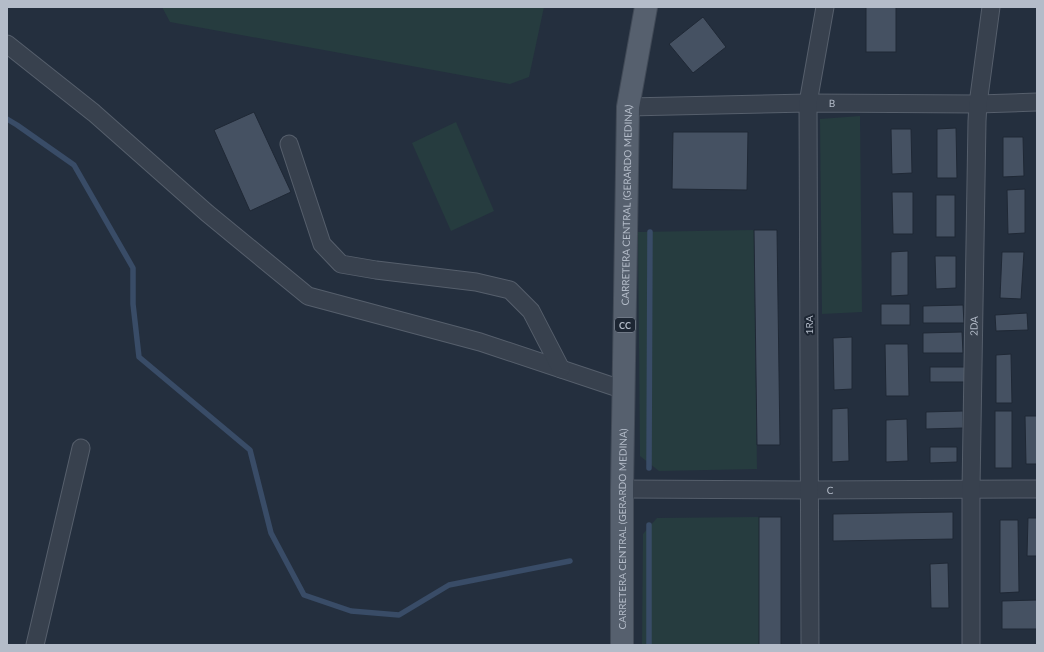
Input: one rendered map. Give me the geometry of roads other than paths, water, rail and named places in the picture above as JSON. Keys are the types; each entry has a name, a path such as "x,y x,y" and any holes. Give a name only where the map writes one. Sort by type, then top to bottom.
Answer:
{"main road":[{"name":"CARRETERA CENTRAL (GERARDO MEDINA)","path":"622,645 622,489 628,108 646,7"}],"street":[{"name":"1RA","path":"810,645 808,103 825,7"},
{"name":"2DA","path":"972,645 971,489 978,104 991,7"},
{"path":"7,44 94,113 207,213 308,296 480,342 624,390"},
{"name":"B","path":"628,108 808,103 978,104 1037,102"},
{"path":"289,144 322,244 341,264 376,270 476,282 510,290 531,311 561,369"},
{"path":"35,645 81,448"},
{"name":"C","path":"622,489 1037,489"}],"waterway":[{"path":"7,119 74,165 133,268 133,304 139,357 250,450 271,533 304,595 351,611 399,615 449,585 570,561"},
{"path":"649,468 650,232"},
{"path":"649,525 649,645"}]}
